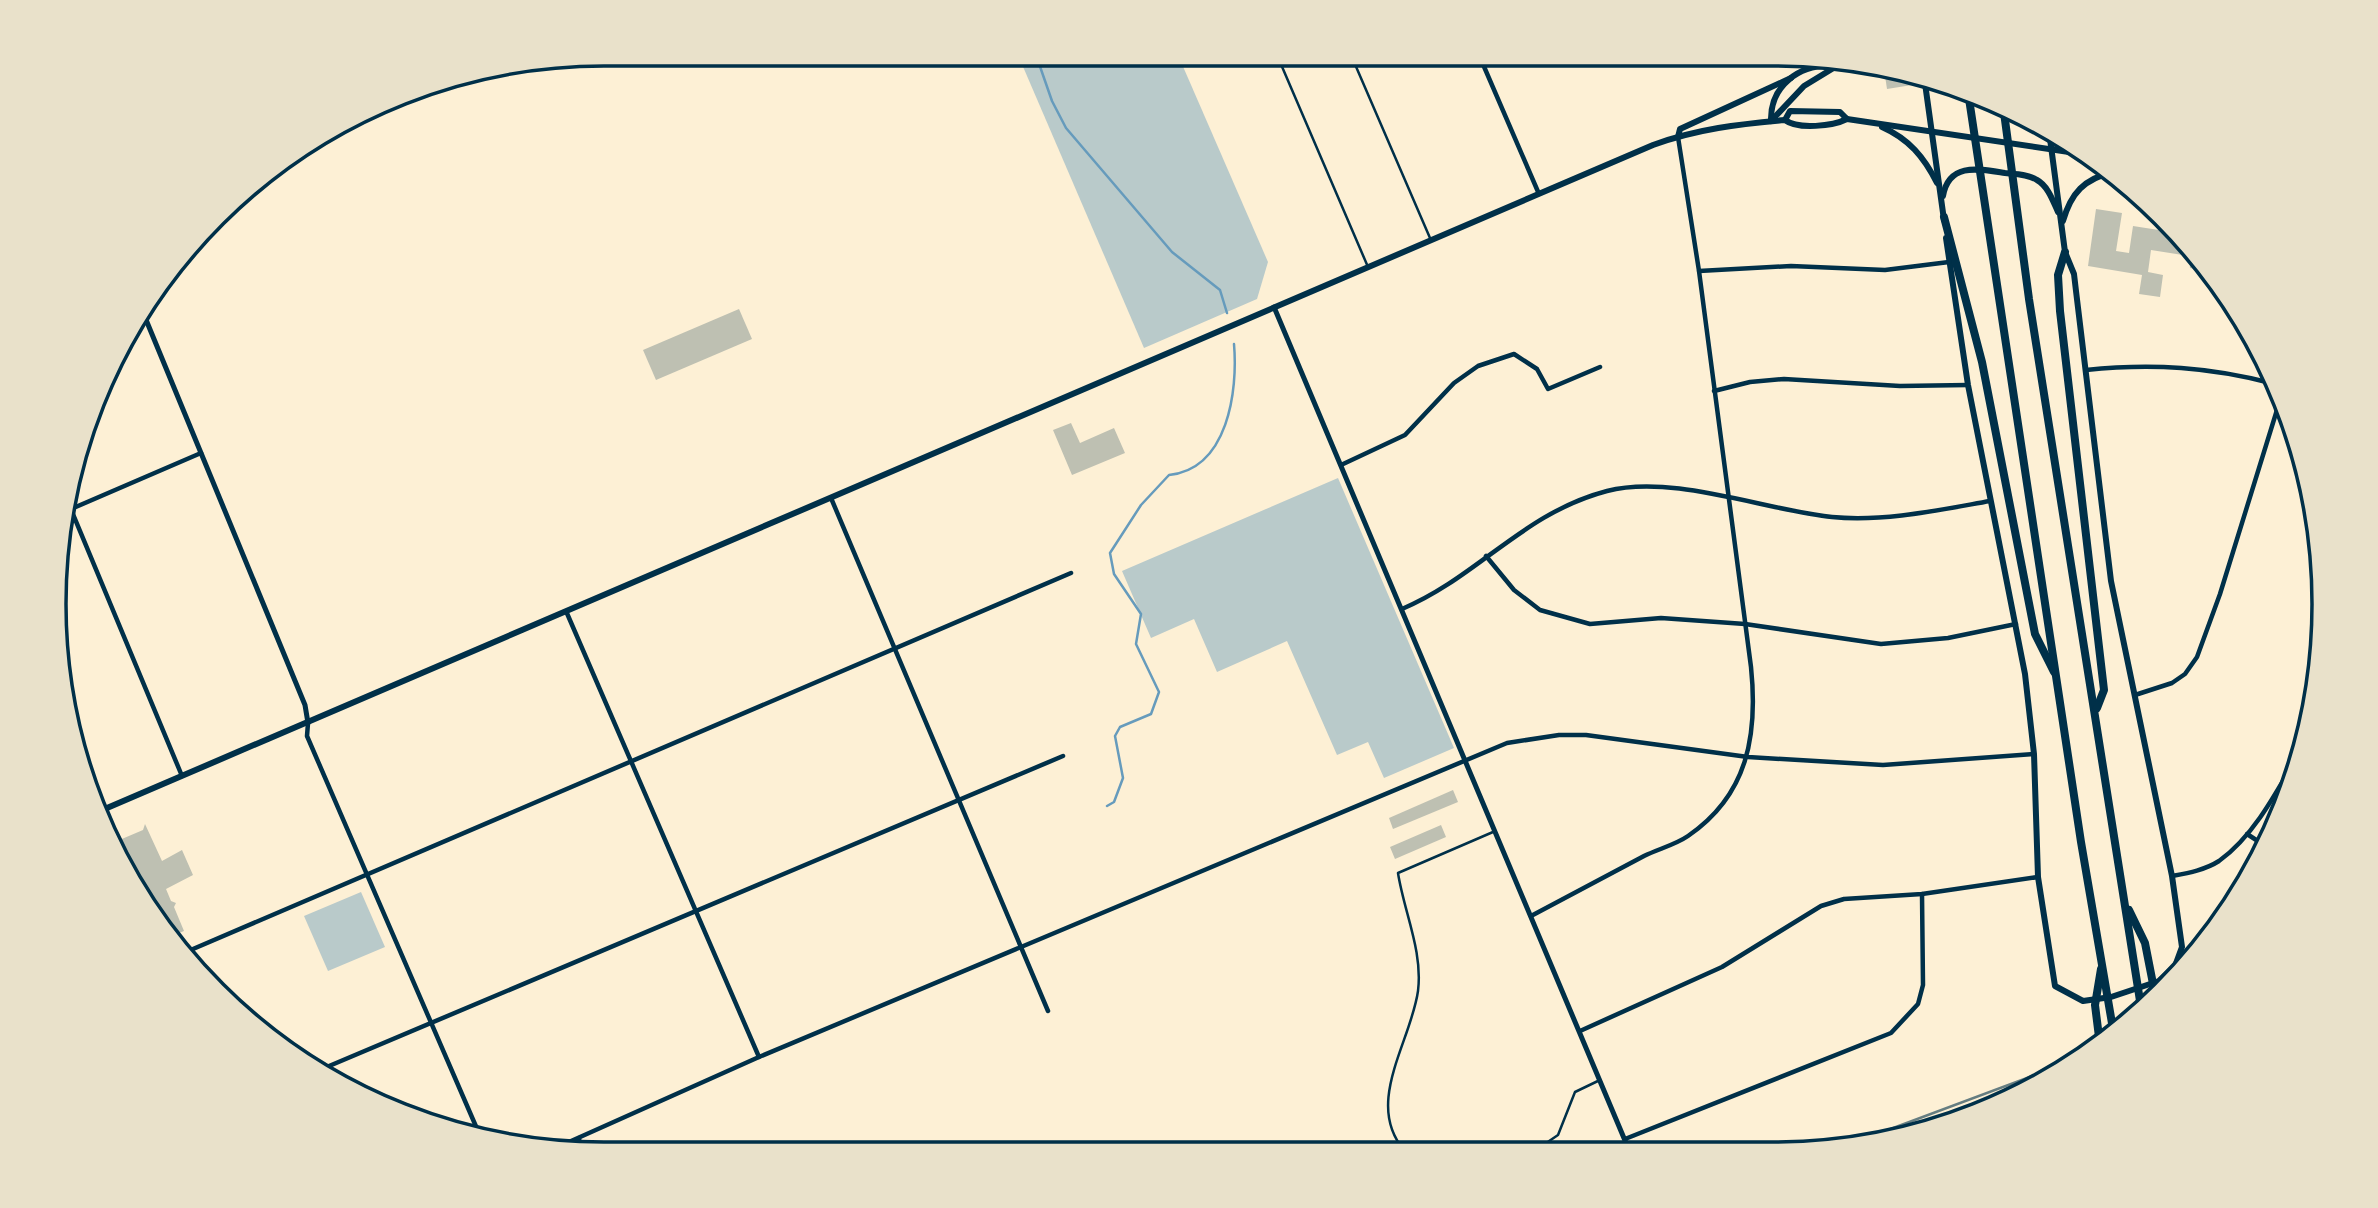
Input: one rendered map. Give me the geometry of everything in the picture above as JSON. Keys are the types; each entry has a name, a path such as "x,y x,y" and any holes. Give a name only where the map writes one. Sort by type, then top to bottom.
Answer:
{"highway":[{"path":"1970,103 2081,842 2112,1021"},
{"path":"2005,119 2067,544 2096,711 2139,997"},
{"path":"1943,213 1980,351 2035,634 2058,679"},
{"path":"2065,252 2058,275 2062,334 2104,690 2096,711"},
{"path":"2125,903 2145,943 2153,985"},
{"path":"2098,1032 2095,1005 2102,963"}],"main road":[{"path":"1678,137 1680,128 1697,119 1813,68"},
{"path":"1771,121 1797,92 1828,70"},
{"path":"1771,121 1773,97 1791,78"},
{"path":"1926,89 1968,386 2017,624 2034,754 2038,877 2055,986 2083,1001 2111,997 2155,983"},
{"path":"1785,120 1790,111 1840,112 1847,119"},
{"path":"106,808 1430,240 1678,137 1771,121 1785,120 1791,125 1837,124 1847,119 2064,152"},
{"path":"1871,122 1892,132 1917,150 1926,161 1940,189"},
{"path":"2050,143 2065,252 2074,274 2108,557 2133,695 2172,876 2182,947 2178,958"},
{"path":"1943,213 1943,194 1949,178 1962,169 1975,168 2038,180 2047,190 2061,217"},
{"path":"2062,227 2074,194 2099,176"}],"street":[{"path":"1484,66 1539,194"},
{"path":"1531,916 1685,838 1712,818 1730,795 1748,757 1755,705 1699,271 1678,137"},
{"path":"1699,271 1791,266 1885,270 1949,262"},
{"path":"1274,307 1626,1142"},
{"path":"147,322 305,705 307,736 476,1125"},
{"path":"1341,465 1405,435 1454,383 1478,366 1514,354 1537,369 1548,389 1600,367"},
{"path":"2086,370 2182,366 2222,371 2263,381"},
{"path":"1714,391 1750,382 1784,379 1900,386 1968,386"},
{"path":"2133,695 2172,683 2185,674 2197,657 2220,594 2276,412"},
{"path":"76,507 201,453"},
{"path":"1402,609 1467,574 1522,528 1606,491 1645,485 1832,517 1866,517 1990,501"},
{"path":"831,497 1048,1011"},
{"path":"74,516 182,776"},
{"path":"1486,556 1514,590 1540,610 1590,624 1661,618 1745,624 1881,644 1948,638 2017,624"},
{"path":"193,949 1071,573"},
{"path":"566,611 759,1057"},
{"path":"574,1140 759,1057 1022,949 1507,743 1559,735 1599,737 1748,757 1883,765 2034,754"},
{"path":"330,1066 1063,756"},
{"path":"2172,876 2218,862 2247,834 2283,778"},
{"path":"2247,834 2257,840"},
{"path":"1580,1031 1722,967 1792,921 1821,906 1844,899 1922,894 2038,877"},
{"path":"1625,1139 1891,1033 1918,1004 1923,985 1922,894"}],"lane":[{"path":"1282,66 1368,267"},
{"path":"1356,66 1430,240"},
{"path":"1399,1142 1387,1122 1388,1097 1418,990 1418,964 1398,873 1495,831"},
{"path":"1548,1142 1558,1135 1575,1092 1600,1080"}],"shaded area":[{"path":"1023,66 1183,66 1268,262 1257,299 1144,348"},
{"path":"1338,478 1454,748 1384,778 1368,742 1337,755 1287,641 1217,672 1194,619 1151,638 1122,571"},
{"path":"361,892 385,947 328,971 304,916"}],"building":[{"path":"1885,79 1912,85 1912,85 1887,89"},
{"path":"2096,209 2122,213 2116,251 2129,253 2133,226 2160,230 2182,255 2151,250 2148,272 2163,275 2160,297 2139,294 2142,275 2088,266"},
{"path":"739,309 752,339 656,380 643,350"},
{"path":"1071,423 1080,443 1114,428 1125,453 1072,475 1053,430"},
{"path":"1453,790 1458,802 1393,829 1389,818"},
{"path":"145,824 162,861 182,850 193,875 166,889 171,901 176,903 174,907 184,931 179,933 157,903 121,839 143,830"},
{"path":"1441,825 1446,837 1395,859 1390,847"}],"waterway":[{"path":"1040,66 1052,101 1066,128 1172,252 1220,290 1227,313"},
{"path":"1107,806 1114,802 1123,778 1115,736 1120,727 1151,714 1159,692 1136,644 1141,614 1114,574 1110,553 1141,505 1169,475 1189,470 1205,459 1217,443 1231,405 1234,344"}],"railway":[{"path":"1896,1127 2025,1079"}]}
